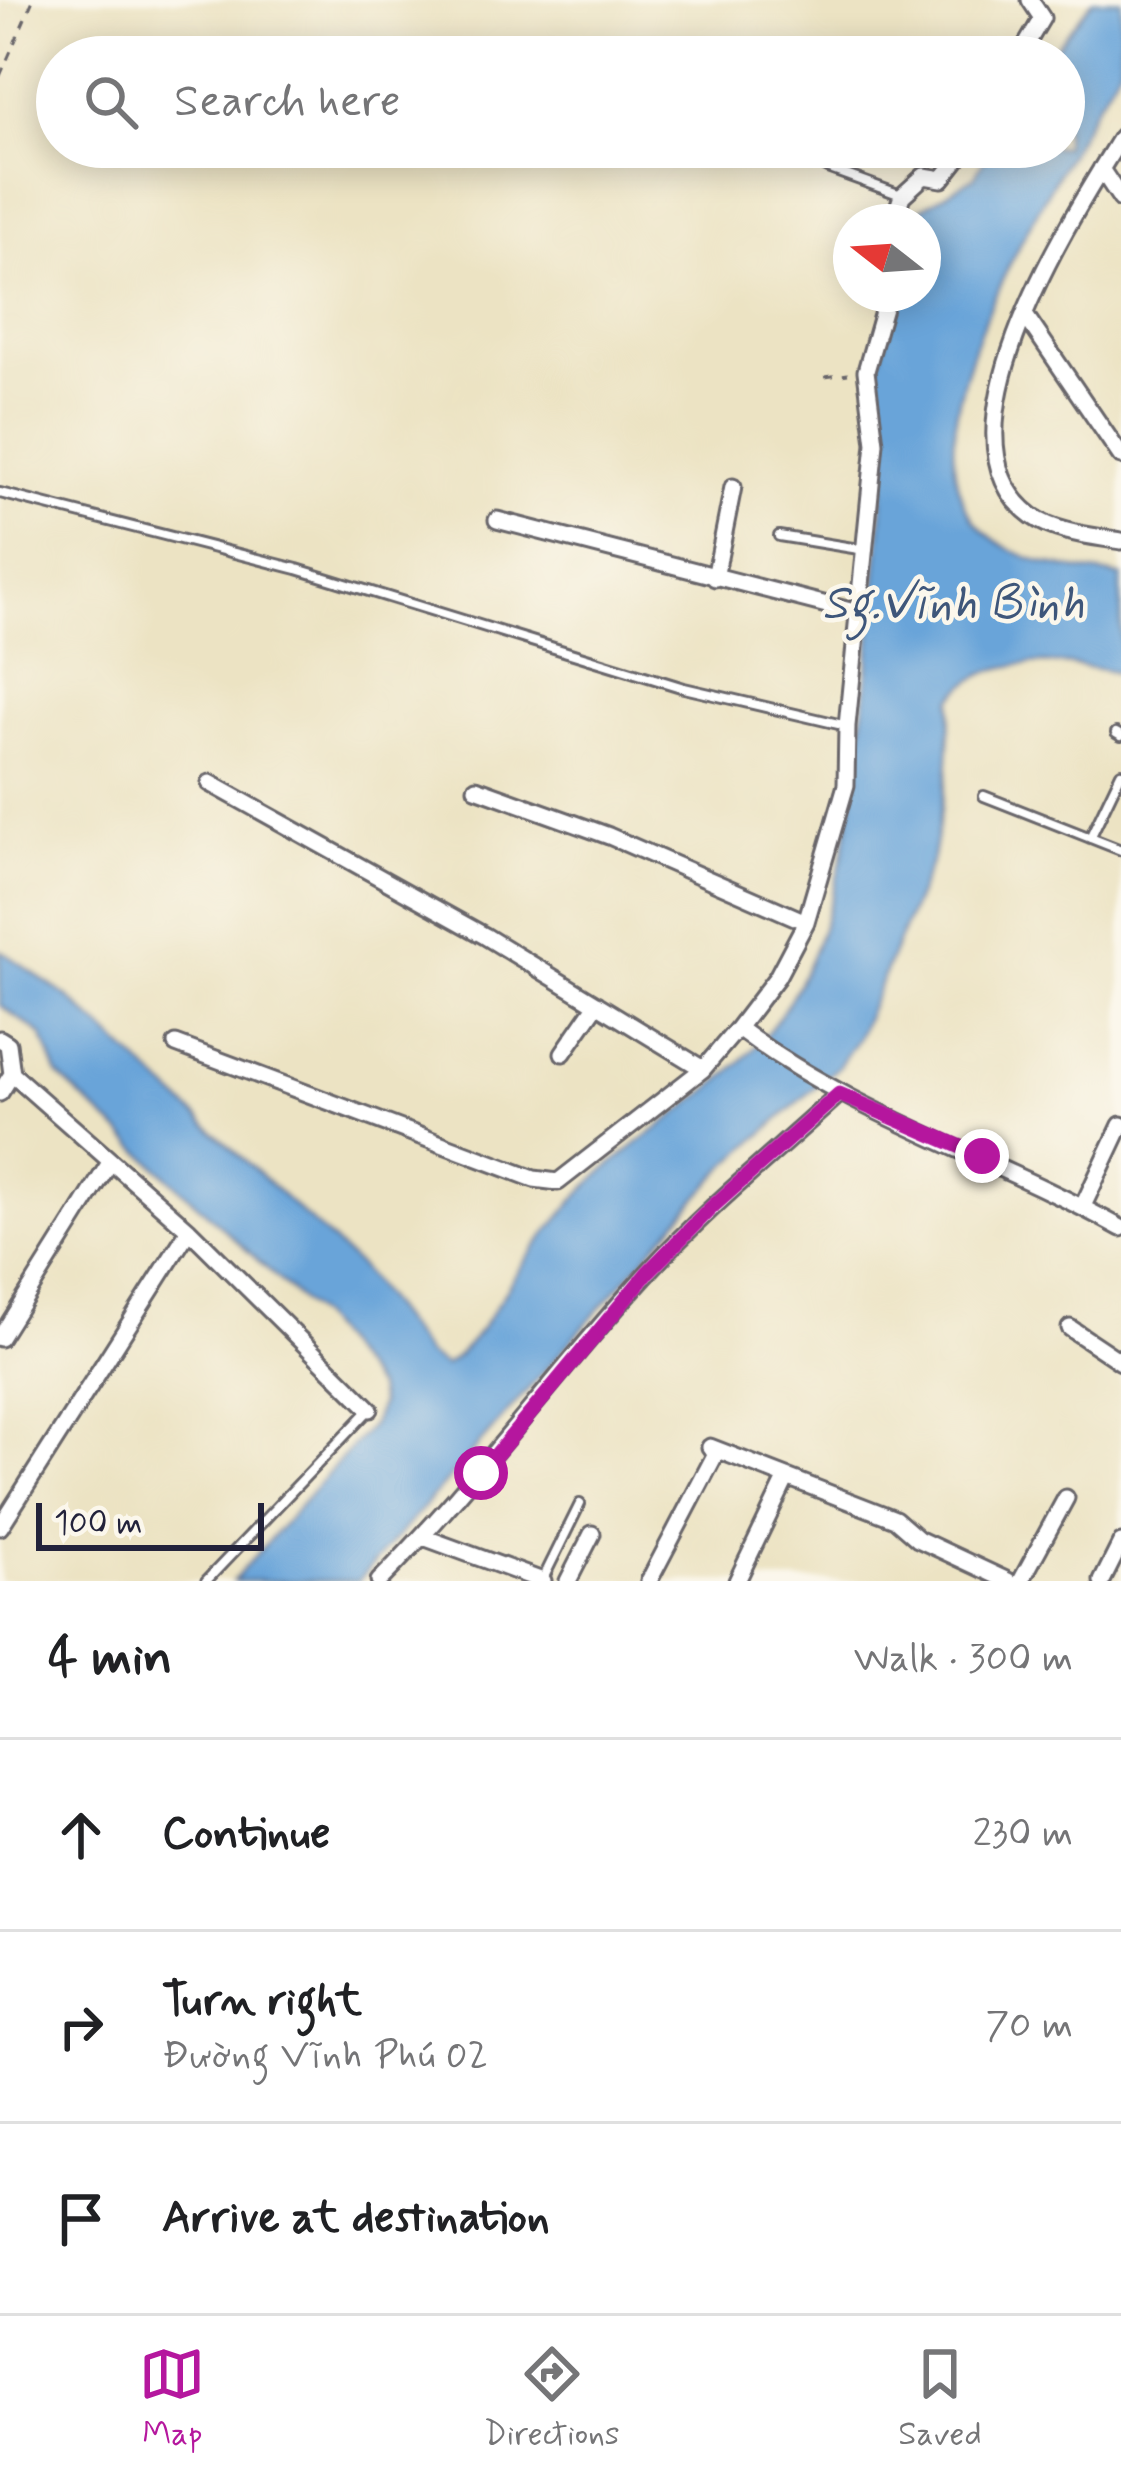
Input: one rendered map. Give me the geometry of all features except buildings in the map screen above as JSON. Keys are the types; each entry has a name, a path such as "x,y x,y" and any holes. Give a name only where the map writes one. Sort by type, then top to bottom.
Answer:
{"street":[{"path":"1030,0 1042,18 1031,36"},
{"path":"1121,137 1065,228 1025,314 1007,360 996,427 1001,467 1012,496 1048,525 1121,541"},
{"path":"899,204 924,176 942,179 955,168"},
{"path":"1101,169 1121,199"},
{"path":"176,1044 534,1179 558,1182 703,1069 777,977 806,922 846,784 847,726 862,614 874,443 867,380 870,350 884,312"},
{"path":"1025,314 1121,456"},
{"path":"715,578 734,487"},
{"path":"497,520 862,614"},
{"path":"210,783 703,1069"},
{"path":"476,788 609,836 806,922"},
{"path":"563,1053 597,1004"},
{"path":"738,1028 835,1091 1121,1228"},
{"path":"0,1039 8,1044 12,1074 0,1093"},
{"path":"12,1074 190,1231 370,1409"},
{"path":"379,1581 423,1537 648,1272 835,1091"},
{"path":"1083,1206 1121,1125"},
{"path":"0,1338 110,1161"},
{"path":"0,1527 190,1231"},
{"path":"1070,1328 1121,1362"},
{"path":"649,1581 712,1451 895,1519 918,1539 1008,1581"},
{"path":"737,1581 788,1477"},
{"path":"1021,1581 1066,1498"},
{"path":"568,1581 592,1534"},
{"path":"423,1537 542,1581"},
{"path":"1102,1581 1121,1543"}],"lane":[{"path":"827,168 902,196"},
{"path":"0,493 297,569 684,688 847,726"},
{"path":"779,536 867,550"},
{"path":"1090,838 1121,773"},
{"path":"984,796 1121,850"},
{"path":"206,1581 370,1409"},
{"path":"542,1581 580,1504"}],"path":[{"path":"0,76 33,0"},
{"path":"825,377 845,373 867,380"}],"water":[{"path":"1093,0 1121,0 1120,64 1085,125 1085,36 1065,36"},
{"name":"Sg.Vĩnh Bình","path":"979,168 1061,168 1009,265 963,385 954,441 959,491 984,531 1014,551 1066,568 1121,576 1121,674 1055,664 1008,667 986,673 952,699 947,775 933,858 857,1039 838,1067 725,1167 358,1581 233,1581 372,1424 380,1405 377,1389 318,1316 58,1075 42,1035 0,1005 0,950 68,997 360,1267 426,1354 444,1366 457,1356 578,1197 757,1045 777,1020 818,941 843,851 864,713 886,433 877,394 879,362 894,312 941,312 941,204 929,204 974,177"}],"route":[{"path":"481,1473 648,1272 712,1207 839,1094 982,1156"}]}
